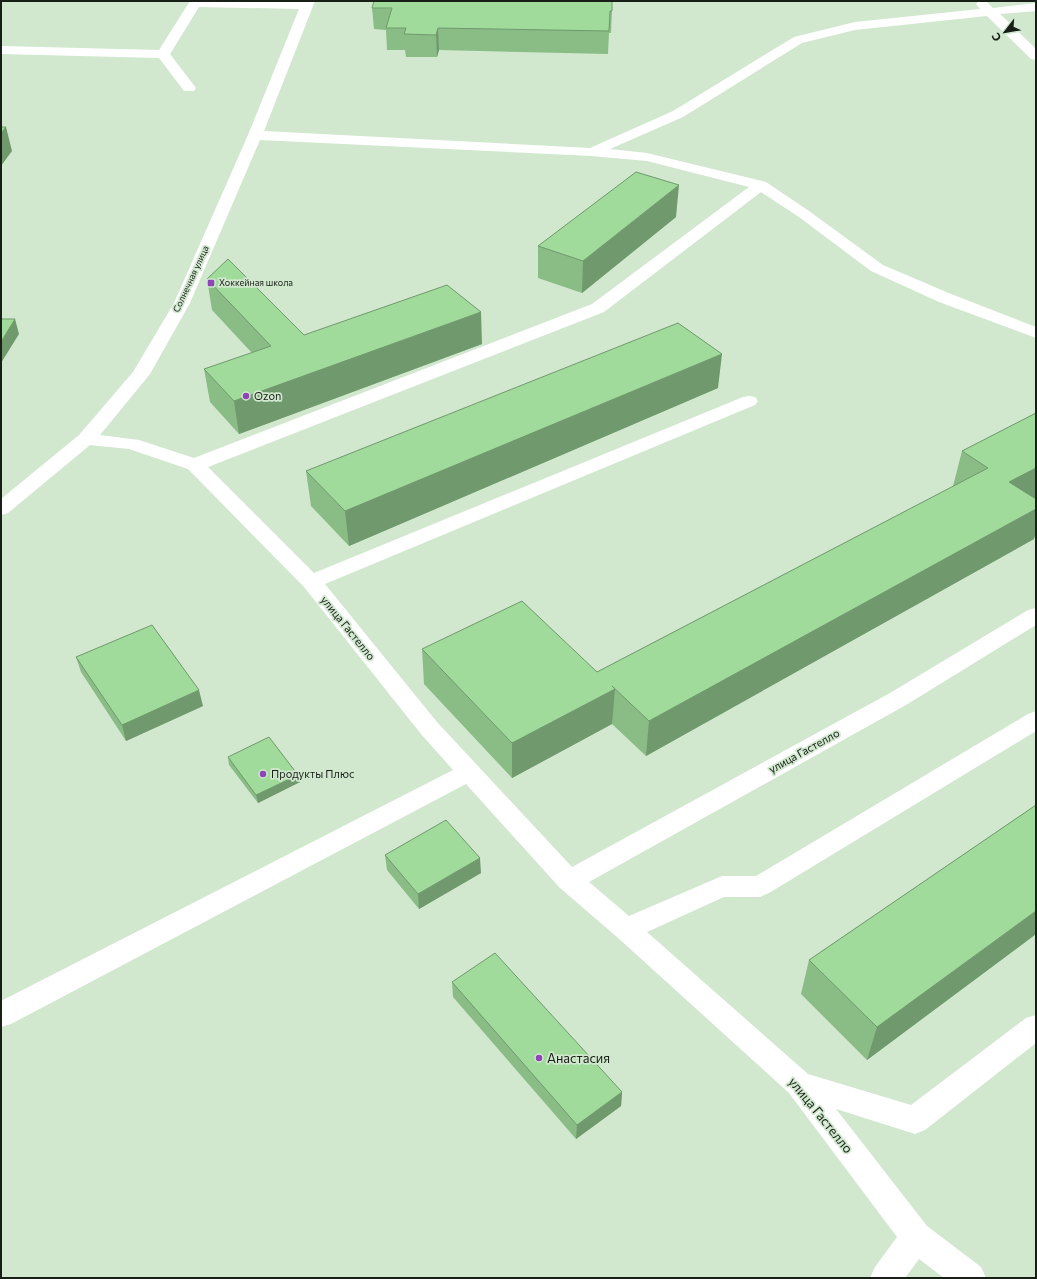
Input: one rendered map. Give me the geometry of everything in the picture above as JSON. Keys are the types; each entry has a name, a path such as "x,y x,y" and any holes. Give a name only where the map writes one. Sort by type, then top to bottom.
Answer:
{"street":[{"path":"979,1 1036,56"},
{"path":"163,54 196,2 308,3"},
{"name":"Солнечная улица","path":"1,509 86,439 141,374 182,303 255,135 308,3"},
{"path":"591,152 678,114 798,40 854,26 1036,6"},
{"path":"1,50 163,54"},
{"path":"163,54 189,88"},
{"path":"255,135 591,152 647,157 760,185 804,214 877,268 945,298 1036,333"},
{"path":"195,465 598,308 760,185"},
{"path":"311,582 749,401"},
{"name":"улица Гастелло","path":"86,439 132,444 195,465 311,582 428,728 569,881 626,929 799,1084 916,1237 970,1278"},
{"name":"улица Гастелло","path":"569,881 898,699 1036,615"},
{"path":"626,929 722,887 760,886 1036,720"},
{"path":"1,1015 469,772"},
{"path":"799,1084 915,1120 1036,1027"},
{"path":"886,1278 916,1237"}],"building":[{"path":"374,1 612,1 612,11 610,11 609,31 438,28 436,35 404,34 406,28 386,28 392,8 372,8"},
{"path":"1,127 6,127 1,133"},
{"path":"636,172 679,185 583,261 538,246"},
{"path":"228,259 304,335 447,285 481,312 234,401 204,369 271,346 207,279"},
{"path":"1,319 15,319 1,342"},
{"path":"678,323 722,354 345,511 306,471"},
{"path":"1036,413 1036,468 1009,482 1036,499 1036,509 649,721 612,686 615,689 512,743 422,649 522,601 597,672 988,468 962,451"},
{"path":"152,625 199,690 122,725 76,657"},
{"path":"269,737 298,775 256,795 228,757"},
{"path":"1036,805 1036,911 877,1027 809,960"},
{"path":"446,820 480,858 418,894 385,855"},
{"path":"495,953 622,1092 577,1125 452,982"}],"place":[{"name":"Хоккейная школа","path":"211,283"},
{"name":"Ozon","path":"246,396"},
{"name":"Продукты Плюс","path":"263,774"},
{"name":"Анастасия","path":"539,1058"}]}
